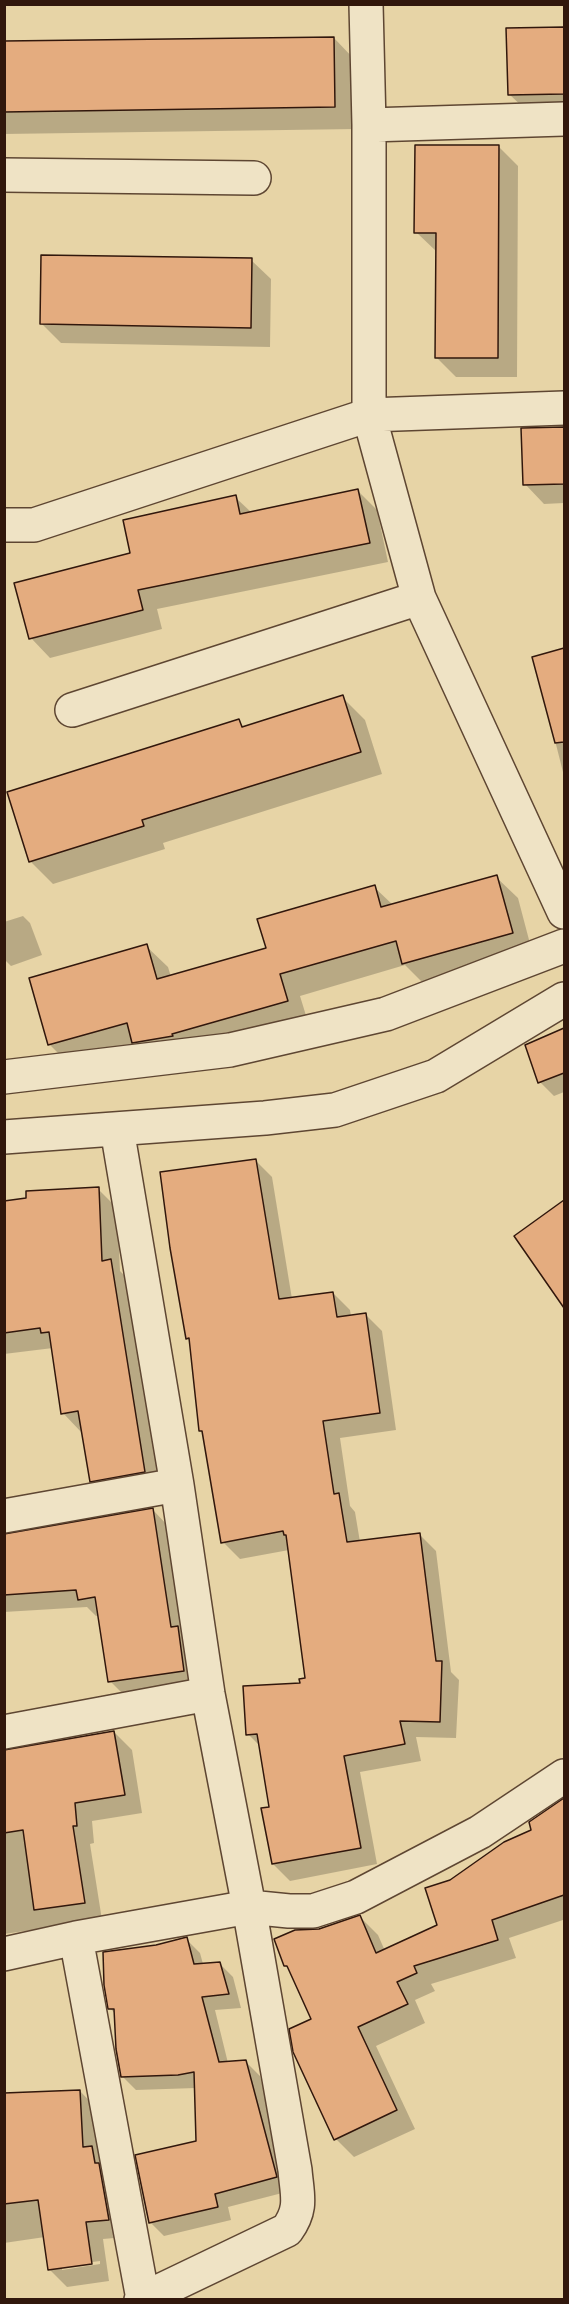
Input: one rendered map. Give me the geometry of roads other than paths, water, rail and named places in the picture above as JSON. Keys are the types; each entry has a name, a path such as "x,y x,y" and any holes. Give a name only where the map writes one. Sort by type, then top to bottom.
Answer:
{"street":[{"path":"366,4 369,125 369,415 419,598 564,912"},
{"path":"369,125 564,119"},
{"path":"4,175 254,178"},
{"path":"4,525 34,525 369,415 564,408"},
{"path":"72,710 419,598"},
{"path":"4,1077 230,1050 352,1022 386,1014 564,946"},
{"path":"4,1137 265,1118 335,1110 436,1076 564,999"},
{"path":"76,1938 142,2299 287,2230 297,2216 298,2203 295,2170 249,1907 208,1694 177,1485 117,1129"},
{"path":"4,1516 177,1485"},
{"path":"4,1732 208,1694"},
{"path":"4,1954 76,1938 249,1907 313,1911 356,1898 480,1832 564,1776"}]}
